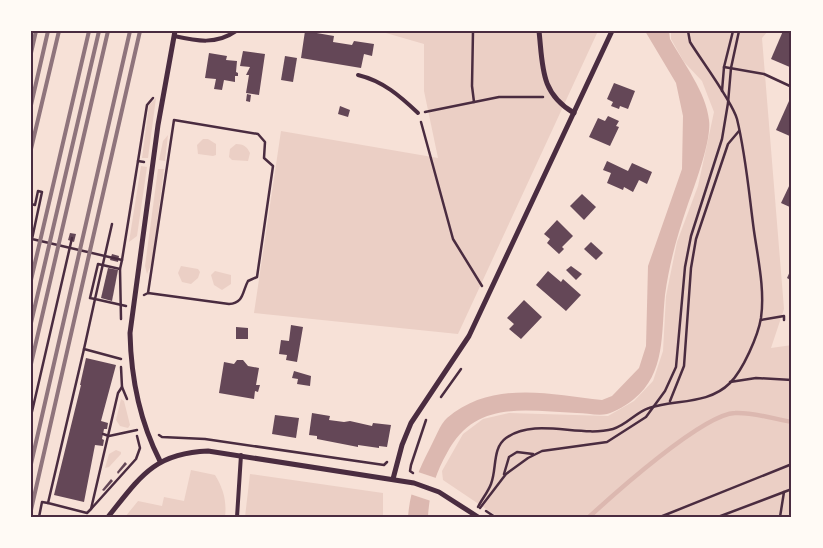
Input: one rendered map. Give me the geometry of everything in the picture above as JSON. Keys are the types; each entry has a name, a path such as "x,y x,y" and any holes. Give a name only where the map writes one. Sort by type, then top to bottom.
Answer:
{"street":[{"path":"539,31 545,74 553,97 574,113"},
{"path":"393,479 402,445 411,423 422,403 464,344 612,31"},
{"path":"160,461 145,427 134,389 130,355 133,307 158,125 175,34"},
{"path":"108,517 135,485 160,461 198,452 241,456 407,482 437,491 476,515"}],"lane":[{"path":"175,34 212,42 225,38 236,31"},
{"path":"358,76 374,79 399,95 418,113"},
{"path":"237,517 241,456"}],"path":[{"path":"473,31 472,86 474,102"},
{"path":"476,515 491,485 499,446 504,440 517,432 533,430 604,431 616,428 647,408 670,402 693,402 711,395 730,382 749,354 761,320 761,286 744,156 737,118 690,42 688,31"},
{"path":"722,93 724,67 732,31"},
{"path":"476,515 504,476 534,454 542,451 607,442 632,428 654,407 676,367 688,252 722,139 731,68 740,31"},
{"path":"724,67 764,74 792,87"},
{"path":"488,296 453,239 418,113 499,97 553,97"},
{"path":"142,300 148,293 174,120 258,134 265,142 264,158 273,166 257,277 248,282 242,299 235,304 229,304 148,293"},
{"path":"670,402 684,366 691,268 696,239 728,144 738,131"},
{"path":"121,322 120,269 138,161"},
{"path":"31,204 35,205 38,191 42,192 32,239 122,260"},
{"path":"48,504 112,224"},
{"path":"31,416 72,238"},
{"path":"120,269 98,264 90,298 133,307"},
{"path":"761,320 784,316 784,320"},
{"path":"84,349 121,358 122,387 128,406"},
{"path":"730,382 756,378 792,380"},
{"path":"91,509 110,436 118,393 122,387"},
{"path":"84,517 136,459 140,448 137,430 133,422"},
{"path":"66,425 70,426"},
{"path":"103,434 110,436 137,430"},
{"path":"158,433 162,437 175,439 205,439 384,465 388,462"},
{"path":"504,476 504,469 509,457 517,452 534,454"},
{"path":"660,517 792,464"},
{"path":"718,517 792,489"},
{"path":"780,517 784,492"},
{"path":"39,517 42,502 87,513"}],"shaded area":[{"path":"379,31 598,31 458,334 254,313 281,131 438,158 424,91 424,44"},
{"path":"645,31 669,31 670,39 694,78 704,99 709,120 708,139 702,163 671,262 665,295 660,351 652,377 634,399 614,412 607,414 539,411 503,412 487,416 472,424 459,436 443,460 436,476 428,517 408,517 415,481 442,424 464,406 483,398 522,392 602,400 612,396 639,368 646,346 648,266 682,169 683,116 676,83"},
{"path":"671,31 768,31 762,38 784,309 771,348 792,345 792,517 498,517 443,480 442,471 463,434 483,419 509,413 608,416 634,401 653,381 663,351 666,296 677,242 698,186 714,112 702,81 684,62 671,39"},
{"path":"156,98 148,158 142,158 149,105"},
{"path":"168,135 165,161 159,160 163,141"},
{"path":"203,139 208,139 216,144 216,155 198,154 197,145"},
{"path":"236,144 243,145 248,149 250,153 248,161 232,160 229,157 230,149"},
{"path":"141,166 147,167 137,236 129,242"},
{"path":"158,169 164,169 152,263 147,274 145,266"},
{"path":"181,266 198,269 200,272 198,278 191,284 182,282 178,273"},
{"path":"215,271 231,275 231,284 222,290 214,285 211,275"},
{"path":"121,399 124,401 130,425 128,428 120,426 116,420"},
{"path":"116,450 121,452 121,454 109,467 105,468 109,454"},
{"path":"191,470 215,475 224,495 225,517 125,517 138,501 162,506 164,497 184,501"},
{"path":"250,474 383,493 383,517 245,517"}],"pier":[{"path":"415,471 439,479 431,501 407,493"}],"building":[{"path":"305,31 334,36 333,42 352,45 354,41 374,44 372,56 364,54 361,68 301,58"},
{"path":"783,31 792,33 792,68 771,59"},
{"path":"243,51 265,54 259,95 246,93 249,75 246,75 250,67 240,66"},
{"path":"209,53 227,56 226,60 237,61 236,72 238,76 235,76 235,82 224,80 222,90 214,89 216,79 205,78"},
{"path":"285,56 297,58 293,82 281,80"},
{"path":"614,83 635,91 628,109 620,106 619,109 611,106 613,102 607,99"},
{"path":"247,94 251,95 250,102 246,101"},
{"path":"789,101 792,102 792,137 776,130"},
{"path":"340,106 350,110 348,117 338,114"},
{"path":"608,116 619,121 616,126 619,127 610,146 589,137 598,118 605,121"},
{"path":"607,161 628,171 632,163 652,172 647,184 639,180 633,192 624,187 623,190 607,183 611,173 603,170"},
{"path":"792,180 792,208 781,203"},
{"path":"582,194 596,207 584,220 570,206"},
{"path":"557,220 573,236 562,247 564,249 559,254 547,243 550,239 544,234"},
{"path":"70,233 76,234 74,242 68,240"},
{"path":"591,242 603,253 596,260 584,249"},
{"path":"112,254 119,256 118,262 110,260"},
{"path":"571,266 582,274 576,280 566,270"},
{"path":"792,267 792,281 787,278"},
{"path":"108,268 118,270 112,301 101,298"},
{"path":"548,271 561,282 563,279 581,295 566,311 536,285"},
{"path":"524,300 542,317 521,339 509,329 514,324 507,318"},
{"path":"291,325 303,327 297,362 286,360 287,355 279,354 281,340 289,341"},
{"path":"236,327 248,328 248,339 236,339"},
{"path":"86,358 116,365 101,421 108,423 107,429 104,429 103,446 95,445 84,502 54,495"},
{"path":"237,360 243,360 248,366 259,368 256,385 260,385 258,392 255,391 254,399 219,393 224,362 234,364"},
{"path":"294,371 311,376 310,386 297,384 298,379 292,378"},
{"path":"312,413 330,416 329,420 350,421 372,426 373,423 391,425 387,447 379,446 379,448 358,445 358,447 317,439 317,436 309,435"},
{"path":"275,415 299,418 296,438 272,434"},
{"path":"125,462 127,464 118,474 117,472"},
{"path":"111,479 113,481 104,491 102,490"}],"waterway":[{"path":"589,517 681,440 702,426 721,417 742,413 792,422"}],"railway":[{"path":"31,53 36,31"},
{"path":"31,105 48,31"},
{"path":"31,149 59,31"},
{"path":"31,280 89,31"},
{"path":"31,323 99,31"},
{"path":"31,364 108,31"},
{"path":"31,464 130,31"},
{"path":"31,510 140,31"}]}
